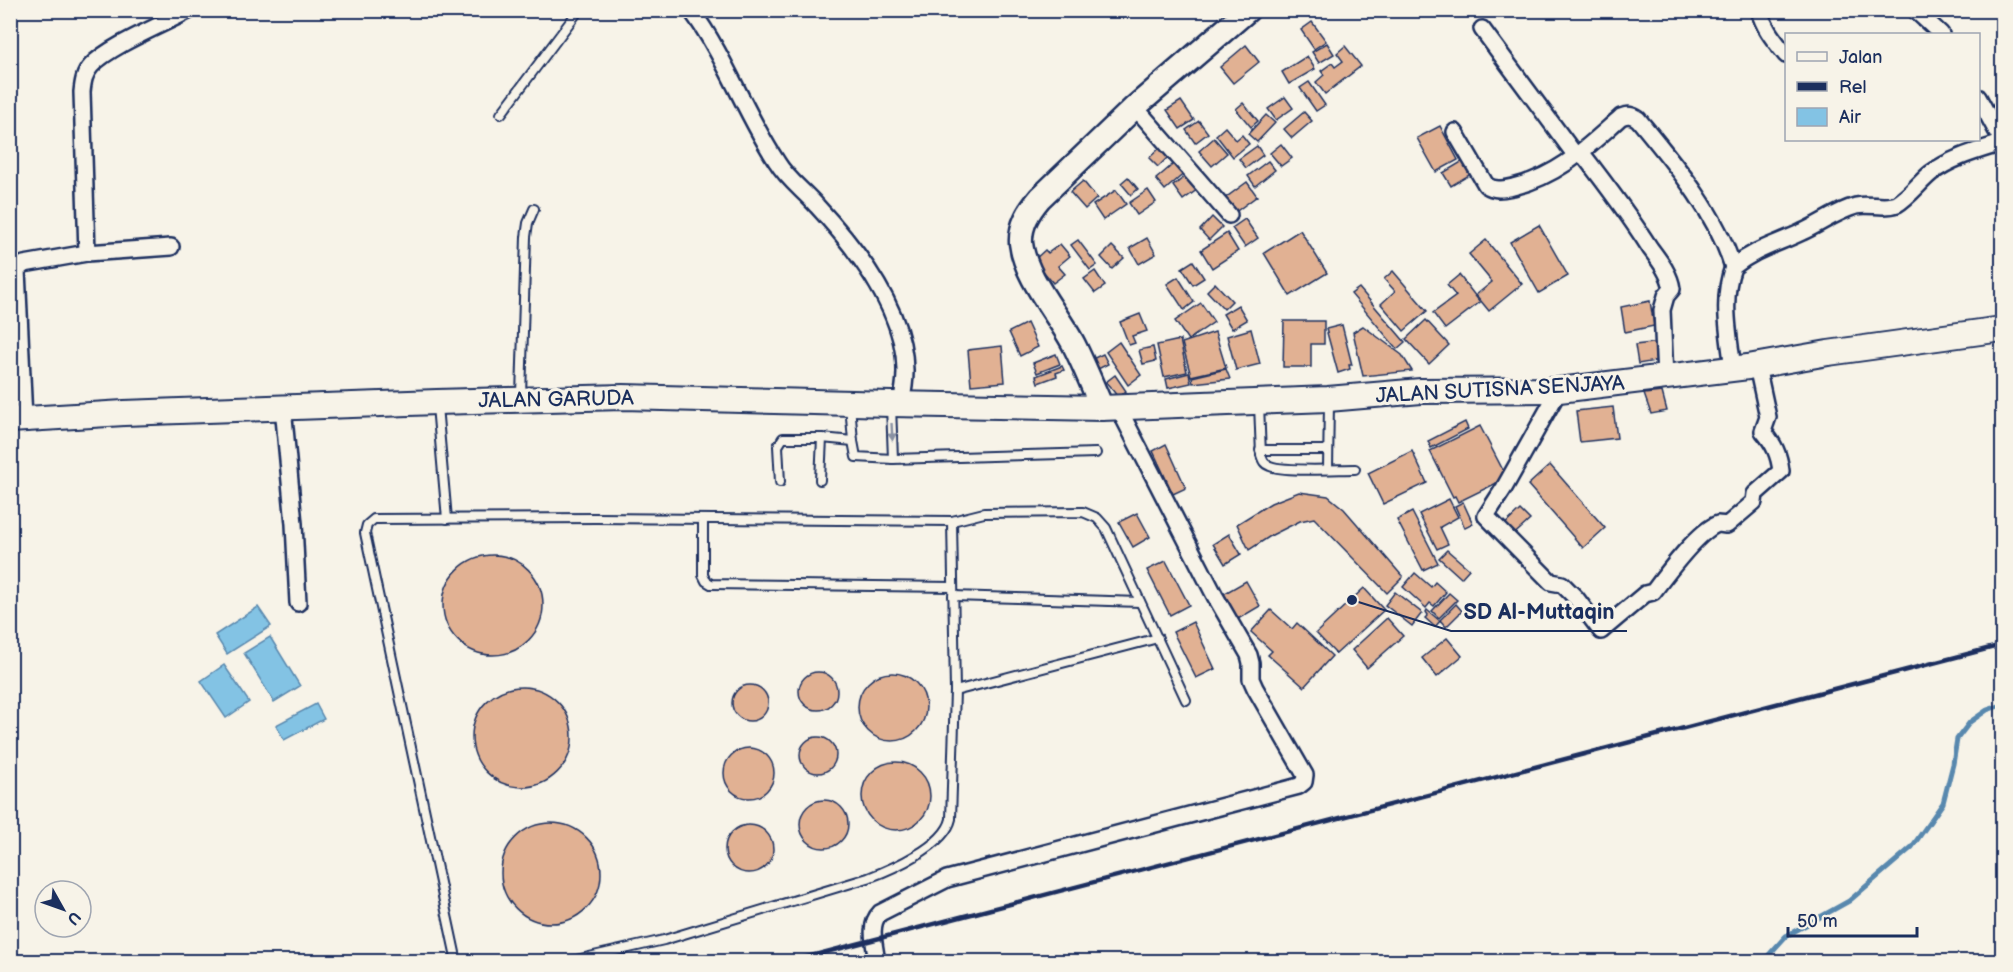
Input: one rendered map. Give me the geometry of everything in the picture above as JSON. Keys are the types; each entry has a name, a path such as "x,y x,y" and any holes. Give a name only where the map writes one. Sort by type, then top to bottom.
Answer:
{"main road":[{"path":"1110,407 1030,271 1022,248 1021,236 1024,221 1034,205 1135,107 1248,10"},
{"name":"JALAN SUTISNA SENJAYA","path":"1110,407 1328,399 1421,391 1559,390 1757,366 1828,353 2002,329"},
{"name":"JALAN GARUDA","path":"17,420 124,413 623,397 1110,407"}],"street":[{"path":"87,253 82,92 85,75 90,67 117,47 190,10"},
{"path":"691,10 712,41 776,161 844,236 880,286 904,355 905,372 896,404"},
{"path":"1759,10 1762,23 1785,54"},
{"path":"1915,10 1940,33"},
{"path":"1482,28 1635,225 1666,272 1672,289 1664,301 1662,310 1665,378"},
{"path":"1733,267 1755,251 1802,233 1844,211 1866,205 1895,204 1941,166 1969,153 2002,142 1980,101"},
{"path":"1135,107 1230,215"},
{"path":"1455,132 1486,185 1494,189 1540,179 1579,154 1621,117 1630,115 1638,119 1709,216 1728,251 1733,267 1726,292 1733,369"},
{"path":"17,420 17,270 24,264 87,253 171,247"},
{"path":"1559,390 1486,516 1551,582 1562,584 1576,598 1601,631 1645,594 1653,592 1668,570 1704,532 1719,524 1727,525 1754,502 1755,494 1781,471 1779,456 1771,440 1763,431 1768,417 1757,366"},
{"path":"283,407 294,524 298,603"},
{"path":"877,962 873,928 876,917 940,882 1299,786 1304,782 1305,776 1252,683 1249,655 1110,407"}],"lane":[{"path":"501,114 579,10"},
{"path":"521,400 526,237 534,208"},
{"path":"1328,399 1328,469"},
{"path":"437,402 447,519"},
{"path":"1259,402 1260,450 1263,461 1272,467 1355,469"},
{"path":"850,403 856,457 894,459 1096,453"},
{"path":"894,459 896,404"},
{"path":"780,482 779,441 783,438 853,441"},
{"path":"820,480 822,438"},
{"path":"1260,450 1328,450"},
{"path":"457,962 365,532 367,525 374,519 952,521 984,513 1077,511 1088,513 1097,518 1106,528 1186,700"},
{"path":"703,520 703,575 711,584 953,587"},
{"path":"567,962 664,940 868,878 893,867 933,844 945,833 951,819 955,691 952,521"},
{"path":"953,596 1140,602"},
{"path":"955,691 1158,638"}],"water":[{"path":"258,607 271,626 227,654 215,635"},
{"path":"270,637 300,686 274,702 244,653"},
{"path":"224,665 249,702 226,718 201,681"},
{"path":"316,704 324,719 284,740 276,725"}],"building":[{"path":"1312,22 1326,41 1314,49 1301,30"},
{"path":"1327,43 1334,54 1319,63 1312,52"},
{"path":"1246,45 1259,62 1233,83 1220,67"},
{"path":"1345,46 1361,66 1325,94 1316,82 1324,75 1321,71 1332,63 1335,67 1343,61 1337,53"},
{"path":"1307,56 1315,69 1289,84 1282,72"},
{"path":"1309,82 1325,105 1316,111 1300,88"},
{"path":"1285,97 1293,108 1276,120 1268,109"},
{"path":"1181,101 1194,120 1180,129 1167,110"},
{"path":"1243,103 1258,121 1251,127 1236,109"},
{"path":"1304,112 1312,121 1292,138 1284,129"},
{"path":"1266,115 1275,123 1257,142 1248,134"},
{"path":"1199,121 1208,133 1195,143 1186,130"},
{"path":"1440,126 1458,160 1436,172 1417,138"},
{"path":"1225,127 1236,140 1242,135 1249,144 1233,157 1216,135"},
{"path":"1214,138 1227,153 1212,166 1199,151"},
{"path":"1281,144 1292,158 1281,166 1270,153"},
{"path":"1162,146 1170,155 1158,167 1149,158"},
{"path":"1257,146 1263,155 1246,168 1239,159"},
{"path":"1178,160 1187,171 1165,190 1156,179"},
{"path":"1268,161 1275,170 1255,186 1248,176"},
{"path":"1463,161 1471,174 1451,186 1443,173"},
{"path":"1187,175 1198,189 1183,200 1173,186"},
{"path":"1128,177 1138,189 1131,195 1121,183"},
{"path":"1083,181 1097,198 1085,209 1070,192"},
{"path":"1247,182 1257,196 1234,213 1224,199"},
{"path":"1116,190 1126,204 1103,220 1093,205"},
{"path":"1148,190 1156,202 1137,215 1129,203"},
{"path":"1212,217 1222,227 1209,240 1200,230"},
{"path":"1245,219 1258,238 1245,247 1232,228"},
{"path":"1539,225 1568,276 1539,293 1510,242"},
{"path":"1300,230 1327,273 1290,296 1264,253"},
{"path":"1227,233 1238,251 1212,268 1201,250"},
{"path":"1147,238 1156,254 1139,264 1130,248"},
{"path":"1078,240 1097,265 1090,270 1071,245"},
{"path":"1486,240 1522,284 1489,311 1476,295 1492,282 1469,254"},
{"path":"1060,244 1070,256 1058,266 1065,274 1053,283 1034,260 1045,250 1048,253"},
{"path":"1112,246 1124,258 1112,269 1101,257"},
{"path":"1193,261 1204,278 1193,285 1182,268"},
{"path":"1095,271 1105,286 1095,293 1084,279"},
{"path":"1393,271 1427,311 1404,331 1381,304 1395,291 1384,279"},
{"path":"1459,275 1480,302 1445,329 1433,313 1456,296 1447,285"},
{"path":"1178,277 1194,302 1184,310 1167,284"},
{"path":"1215,283 1232,301 1224,309 1207,291"},
{"path":"1359,288 1405,342 1397,349 1351,294"},
{"path":"1650,301 1654,326 1625,332 1621,307"},
{"path":"1201,303 1214,322 1188,340 1175,321"},
{"path":"1238,305 1247,320 1232,329 1223,314"},
{"path":"1140,314 1147,331 1132,336 1135,343 1129,345 1120,322"},
{"path":"1426,320 1449,345 1429,364 1406,339"},
{"path":"1284,321 1324,321 1324,344 1311,344 1311,367 1283,367"},
{"path":"1027,323 1038,347 1020,356 1009,332"},
{"path":"1342,325 1352,365 1349,365 1350,369 1338,373 1326,329"},
{"path":"1363,326 1402,355 1412,371 1363,376 1353,332"},
{"path":"1251,329 1260,364 1236,370 1227,336"},
{"path":"1215,332 1226,368 1191,376 1182,343"},
{"path":"1180,340 1187,372 1164,377 1157,345"},
{"path":"1119,342 1141,375 1128,385 1106,352"},
{"path":"1660,342 1662,360 1638,364 1635,345"},
{"path":"1002,346 1005,382 971,385 968,350"},
{"path":"1153,347 1156,361 1143,364 1139,350"},
{"path":"1056,354 1060,364 1037,373 1033,363"},
{"path":"1103,354 1108,364 1098,369 1092,359"},
{"path":"1062,366 1064,370 1056,373 1057,376 1038,383 1036,376"},
{"path":"1226,369 1230,379 1193,383 1192,377"},
{"path":"1189,373 1191,383 1168,388 1166,379"},
{"path":"1115,375 1126,391 1118,397 1106,382"},
{"path":"1662,392 1667,411 1651,414 1644,394"},
{"path":"1613,407 1617,438 1580,442 1576,411"},
{"path":"1465,422 1468,429 1431,448 1428,441"},
{"path":"1480,426 1507,478 1458,502 1455,496 1453,497 1430,451"},
{"path":"1166,444 1186,488 1173,494 1153,451"},
{"path":"1412,451 1427,483 1383,504 1368,473"},
{"path":"1550,465 1605,528 1583,548 1528,485"},
{"path":"1299,492 1328,496 1344,509 1403,577 1387,593 1314,518 1300,521 1249,550 1237,524 1271,503"},
{"path":"1449,499 1458,517 1440,527 1448,544 1437,549 1419,514"},
{"path":"1463,502 1473,524 1465,528 1455,506"},
{"path":"1520,510 1530,520 1509,539 1500,529"},
{"path":"1412,512 1438,563 1423,570 1397,520"},
{"path":"1137,513 1150,537 1133,547 1119,522"},
{"path":"1229,534 1241,554 1225,564 1213,544"},
{"path":"1447,550 1469,569 1461,578 1439,558"},
{"path":"493,555 512,559 528,570 539,586 543,605 539,624 528,640 512,651 493,655 474,651 458,640 447,624 443,605 447,586 458,570 474,559"},
{"path":"1166,561 1189,605 1170,615 1147,570"},
{"path":"1415,573 1431,587 1435,582 1446,592 1434,606 1430,603 1426,608 1403,587"},
{"path":"1246,581 1260,606 1233,622 1218,597"},
{"path":"1364,588 1384,610 1336,654 1316,633"},
{"path":"1395,592 1422,613 1412,626 1385,605"},
{"path":"1449,593 1457,600 1439,618 1432,611"},
{"path":"1456,604 1462,611 1446,627 1440,620"},
{"path":"1271,610 1292,629 1297,623 1332,656 1304,687 1268,655 1272,651 1251,632"},
{"path":"1427,610 1440,621 1435,627 1425,618 1428,615"},
{"path":"1387,618 1403,636 1367,668 1352,650"},
{"path":"1193,622 1215,669 1196,678 1173,632"},
{"path":"1447,638 1462,656 1437,677 1422,658"},
{"path":"818,672 831,678 837,691 831,704 818,710 805,704 799,691 805,678"},
{"path":"892,673 905,676 916,683 923,694 926,707 923,720 916,731 905,738 892,741 879,738 868,731 861,720 858,707 861,694 868,683 879,676"},
{"path":"750,685 763,690 768,703 763,716 750,721 737,716 732,703 737,690"},
{"path":"522,687 541,691 557,702 568,718 572,737 568,756 557,772 541,783 522,787 503,783 487,772 476,756 472,737 476,718 487,702 503,691"},
{"path":"818,737 831,742 836,755 831,768 818,773 805,768 800,755 805,742"},
{"path":"744,748 754,748 767,755 774,768 774,778 767,791 754,798 744,798 735,794 728,787 724,778 724,768 728,759 735,752"},
{"path":"896,762 909,765 920,772 927,783 930,796 927,809 920,820 909,827 896,830 883,827 872,820 865,809 862,796 865,783 872,772 883,765"},
{"path":"824,800 841,807 848,824 841,841 824,848 807,841 800,824 807,807"},
{"path":"551,823 570,827 586,838 597,854 601,873 597,892 586,908 570,919 551,923 532,919 516,908 505,892 501,873 505,854 516,838 532,827"},
{"path":"749,825 766,832 773,849 766,866 749,873 732,866 725,849 732,832"}],"waterway":[{"path":"1765,962 1786,936 1849,901 1912,847 1943,803 1957,739 1970,722 1987,710 2002,705"}],"railway":[{"path":"788,962 2002,645"}],"place":[{"name":"SD Al-Muttaqin","path":"1352,600"}]}
